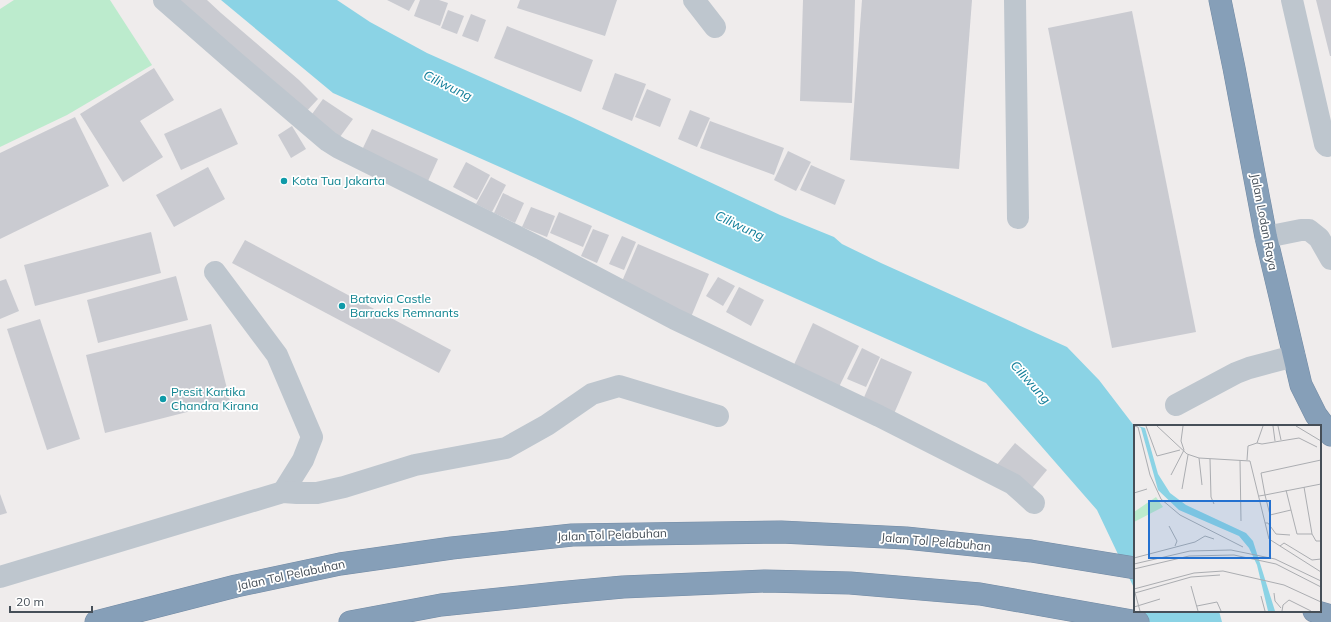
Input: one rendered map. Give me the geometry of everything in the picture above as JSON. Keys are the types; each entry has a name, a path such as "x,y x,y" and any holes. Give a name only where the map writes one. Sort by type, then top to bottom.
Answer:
{"highway":[{"name":"Jalan Lodan Raya","path":"1220,0 1266,237 1301,385 1316,415 1331,435"},
{"name":"Jalan Tol Pelabuhan","path":"96,622 236,586 340,564 452,548 572,535 781,532 906,538 1031,551 1134,568"},
{"path":"350,622 441,604 623,587 765,581 850,583 980,594 1138,622"},
{"path":"1317,612 1331,616"}],"street":[{"path":"164,0 246,72 328,141 339,148 542,249 675,319 879,416 1013,484 1034,504"},
{"path":"694,0 715,27"},
{"path":"1015,0 1018,218"},
{"path":"1292,0 1325,144 1327,146 1331,145"},
{"path":"1266,237 1301,230 1309,230 1319,238 1331,259"},
{"path":"216,272 276,355 312,437 303,460 283,492"},
{"path":"1176,405 1243,371 1294,356"},
{"path":"0,577 283,492 296,494 317,493 344,487 414,465 506,448 547,425 592,394 618,386 718,416"}],"green space":[{"path":"14,0 110,0 152,65 67,115 0,147 0,9"}],"water":[{"name":"Ciliwung","path":"221,0 337,0 370,22 427,53 571,117 780,215 834,237 842,244 881,263 1067,347 1099,380 1134,426 1134,588 1097,510 986,383 333,93"},
{"path":"1144,612 1219,612 1222,622 1149,622"}],"building":[{"path":"168,0 207,0 299,80 318,99 303,115"},
{"path":"387,0 415,0 409,11"},
{"path":"420,0 439,0 448,3 440,26 414,16"},
{"path":"520,0 617,0 605,36 517,8"},
{"path":"803,0 855,0 852,103 800,101"},
{"path":"862,0 972,0 959,169 850,160"},
{"path":"1316,0 1331,0 1331,56 1330,56"},
{"path":"448,10 464,16 457,34 441,28"},
{"path":"1132,11 1196,332 1112,348 1048,28"},
{"path":"471,14 486,20 478,42 462,36"},
{"path":"507,26 593,60 581,92 494,58"},
{"path":"154,68 174,100 140,121 163,157 123,182 80,114"},
{"path":"615,73 646,84 632,121 602,109"},
{"path":"647,89 671,99 660,127 635,117"},
{"path":"323,99 353,119 337,141 307,121"},
{"path":"221,108 238,144 181,170 164,134"},
{"path":"690,110 710,118 697,147 678,139"},
{"path":"75,117 109,186 0,239 0,153"},
{"path":"710,121 784,148 774,175 700,148"},
{"path":"292,126 306,149 291,158 278,135"},
{"path":"372,129 438,159 428,181 362,150"},
{"path":"788,151 811,162 796,191 774,180"},
{"path":"466,162 490,175 477,200 453,187"},
{"path":"811,165 845,180 835,205 800,190"},
{"path":"208,167 225,199 174,227 156,195"},
{"path":"491,177 506,185 492,212 476,204"},
{"path":"503,193 524,203 515,223 494,213"},
{"path":"531,207 555,216 547,237 522,227"},
{"path":"559,212 592,226 583,247 550,233"},
{"path":"593,229 609,235 597,263 581,256"},
{"path":"151,232 161,273 35,306 24,265"},
{"path":"622,236 636,242 624,270 609,264"},
{"name":"Batavia Castle Barracks Remnants","path":"245,240 451,350 439,373 232,263"},
{"path":"638,244 709,274 691,317 620,286"},
{"path":"176,276 188,320 98,343 87,300"},
{"path":"718,277 735,286 723,306 706,296"},
{"path":"6,279 19,311 0,319 0,281"},
{"path":"739,287 764,300 751,326 726,312"},
{"path":"40,319 80,439 47,450 7,329"},
{"path":"813,323 859,346 837,391 792,369"},
{"path":"211,324 230,401 105,433 86,355"},
{"path":"862,348 880,357 866,387 847,379"},
{"path":"881,358 912,372 893,416 862,402"},
{"path":"1015,443 1047,470 1028,493 996,466"},
{"path":"0,494 7,513 0,515"}],"place":[{"name":"Kota Tua Jakarta","path":"284,181"},
{"name":"Batavia Castle Barracks Remnants","path":"342,306"},
{"name":"Presit Kartika Chandra Kirana","path":"163,399"}]}
